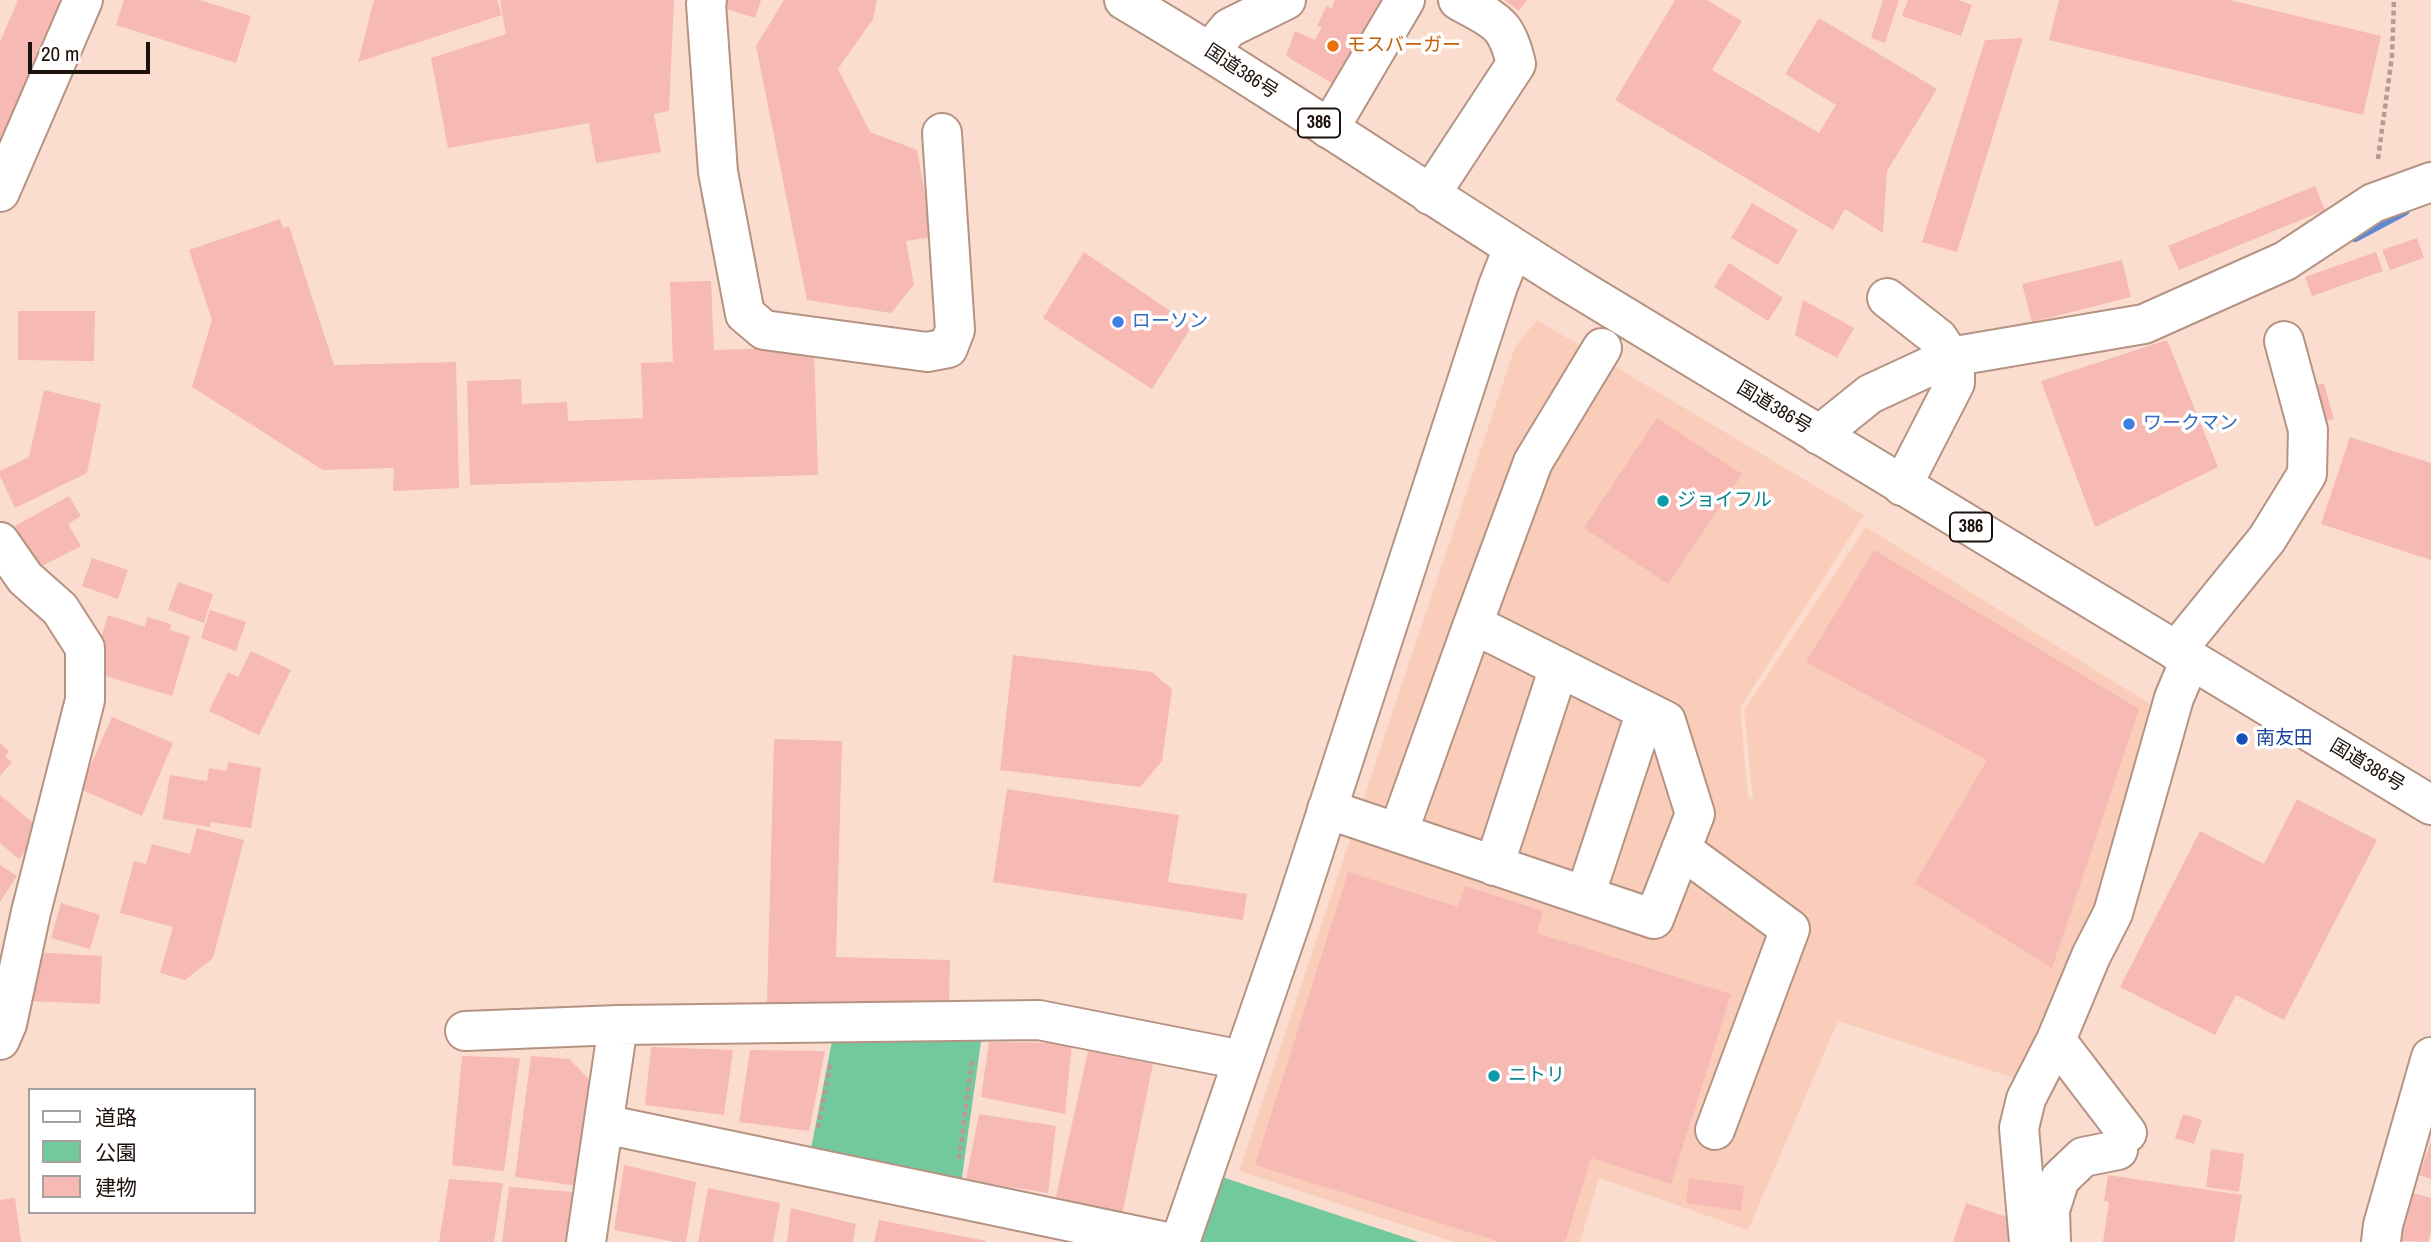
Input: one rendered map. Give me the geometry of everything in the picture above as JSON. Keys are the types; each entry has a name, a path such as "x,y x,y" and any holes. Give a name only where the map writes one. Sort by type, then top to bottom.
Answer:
{"main road":[{"path":"0,192 83,0"},
{"path":"707,0 718,172 746,314 764,330 927,352 947,348 955,330 942,133"},
{"name":"国道386号","path":"1124,0 1210,51 1513,248 2431,805"},
{"path":"1210,51 1229,28 1286,0"},
{"path":"1329,129 1405,0"},
{"path":"1430,195 1516,64 1512,43 1502,25 1458,0"},
{"path":"1819,435 1870,394 1953,368 2144,324 2286,261 2372,203 2431,182"},
{"path":"1180,1242 1327,809 1498,286 1513,248"},
{"path":"1887,298 1938,338 1953,368"},
{"path":"2029,1242 2020,1128 2026,1099 2056,1040 2091,956 2113,913 2174,698 2183,656 2267,539 2307,474 2308,430 2284,341"},
{"path":"1398,833 1532,462 1602,348"},
{"path":"1902,485 1953,368"},
{"path":"0,542 25,578 60,608 85,648 85,700 7,1024 0,1040"},
{"path":"1327,809 1654,919 1695,814 1666,722 1473,624"},
{"path":"1494,866 1559,667"},
{"path":"1586,896 1646,711"},
{"path":"1681,849 1790,929 1715,1130"},
{"path":"465,1031 618,1025 1039,1020 1242,1060"},
{"path":"586,1242 618,1025"},
{"path":"2051,1242 2050,1210 2060,1179 2083,1157 2123,1142 2056,1040"},
{"path":"2381,1242 2383,1225 2431,1057"},
{"path":"604,1124 1167,1242"}],"path":[{"path":"2372,203 2392,56 2394,0"},
{"path":"954,1197 978,1021"},
{"path":"811,1168 839,1022"}],"shaded area":[{"path":"1537,320 1864,515 1740,708 1748,796 1753,801 1744,710 1866,527 2150,704 2100,902 2017,1079 1838,1021 1748,1230 1599,1178 1580,1242 1454,1242 1239,1171 1515,347"}],"green space":[{"path":"983,1027 960,1191 809,1159 834,1031"},
{"path":"1222,1177 1419,1242 1199,1242"}],"building":[{"path":"18,0 62,0 0,152 0,42"},
{"path":"124,0 200,0 251,16 236,63 116,25"},
{"path":"374,0 497,0 502,15 358,62"},
{"path":"500,0 674,0 669,111 654,114 661,152 596,163 589,123 448,148 431,58 506,34"},
{"path":"723,0 761,0 755,18 721,7"},
{"path":"784,0 877,0 873,19 838,69 870,132 917,150 933,237 906,241 914,285 891,313 807,300 756,46"},
{"name":"モスバーガー","path":"1335,0 1387,0 1342,89 1286,56 1295,31 1315,40 1322,27 1317,26 1327,5 1331,9"},
{"path":"1504,0 1527,0 1519,11"},
{"path":"1675,0 1707,0 1742,21 1712,70 1819,133 1836,105 1785,74 1819,18 1937,89 1887,171 1883,233 1845,209 1833,230 1615,100"},
{"path":"1883,0 1899,0 1885,43 1871,38"},
{"path":"1908,0 1959,0 1972,5 1961,36 1902,16"},
{"path":"2059,0 2230,0 2381,36 2363,115 2049,40"},
{"path":"2023,38 1957,252 1922,242 1985,40"},
{"path":"2315,186 2325,210 2179,270 2168,246"},
{"path":"1752,203 1798,230 1778,265 1731,238"},
{"path":"280,219 283,228 289,226 334,365 456,362 459,488 393,491 394,468 323,470 192,387 212,320 189,250"},
{"path":"2417,238 2424,258 2390,270 2382,250"},
{"name":"ローソン","path":"1084,252 1192,326 1152,389 1043,318"},
{"path":"2376,252 2383,271 2312,296 2305,277"},
{"path":"2122,260 2131,297 2032,322 2022,284"},
{"path":"1729,263 1783,298 1768,321 1714,287"},
{"path":"711,281 714,350 814,347 818,475 470,485 467,381 521,379 522,404 567,402 568,421 643,418 641,363 673,362 670,282"},
{"path":"1803,300 1854,328 1837,358 1795,335"},
{"path":"18,311 95,311 94,361 18,360"},
{"name":"ワークマン","path":"2167,340 2218,467 2095,527 2041,381"},
{"path":"2324,383 2334,419 2324,421 2315,386"},
{"path":"44,390 101,404 87,473 15,508 0,471 29,457"},
{"name":"ジョイフル","path":"1657,418 1742,474 1668,584 1584,528"},
{"path":"2350,437 2431,463 2431,560 2321,524"},
{"path":"69,496 81,516 68,524 81,546 38,568 15,526"},
{"path":"1874,550 2139,709 2052,968 1915,883 1987,760 1806,662"},
{"path":"92,558 128,570 118,599 82,586"},
{"path":"178,582 213,594 204,623 168,610"},
{"path":"210,610 246,622 236,651 201,638"},
{"path":"108,615 145,627 147,617 171,624 170,630 190,636 172,696 99,674 94,660"},
{"path":"251,651 291,670 259,735 209,711 228,672 238,677"},
{"path":"1013,655 1152,672 1172,689 1162,761 1140,787 1000,770"},
{"path":"112,717 173,743 142,816 80,789"},
{"path":"774,739 842,741 836,957 950,960 949,1009 767,1004"},
{"path":"0,743 9,751 5,756 12,762 0,776"},
{"path":"228,762 261,768 251,828 211,822 210,827 163,819 170,775 207,781 209,768 227,771"},
{"path":"1007,789 1179,815 1168,882 1247,894 1243,920 993,882"},
{"path":"0,795 43,831 19,859 0,843"},
{"path":"2297,799 2377,840 2284,1020 2236,995 2215,1035 2120,987 2200,831 2264,864"},
{"path":"197,828 244,840 213,958 185,980 160,973 173,927 120,913 134,861 146,864 152,844 190,854"},
{"path":"0,865 17,876 0,902"},
{"name":"ニトリ","path":"1348,872 1458,907 1465,886 1543,911 1537,933 1731,994 1671,1184 1591,1158 1565,1242 1500,1242 1255,1165"},
{"path":"61,903 100,915 90,949 51,938"},
{"path":"32,952 102,956 100,1004 29,1001"},
{"path":"989,1042 1072,1043 1065,1114 981,1097"},
{"path":"651,1047 733,1050 724,1115 645,1105"},
{"path":"750,1050 825,1051 809,1131 739,1122"},
{"path":"1088,1051 1153,1064 1122,1215 1055,1201"},
{"path":"462,1056 520,1058 504,1171 452,1165"},
{"path":"531,1056 569,1059 590,1080 578,1186 515,1177"},
{"path":"979,1114 1056,1126 1048,1193 966,1180"},
{"path":"2183,1114 2202,1120 2194,1144 2175,1138"},
{"path":"2431,1141 2431,1179 2419,1175"},
{"path":"2211,1149 2244,1154 2239,1192 2206,1187"},
{"path":"624,1165 696,1182 686,1242 614,1230"},
{"path":"2108,1175 2242,1195 2234,1242 2103,1242 2109,1202 2104,1201"},
{"path":"1689,1178 1744,1186 1741,1211 1686,1203"},
{"path":"449,1179 503,1183 494,1242 439,1242"},
{"path":"509,1187 573,1192 566,1242 502,1242"},
{"path":"708,1188 780,1203 773,1242 698,1242"},
{"path":"2413,1193 2431,1198 2431,1231 2428,1242 2400,1241"},
{"path":"15,1198 21,1242 0,1242 0,1200"},
{"path":"1966,1203 2013,1219 2008,1237 2021,1242 1953,1242"},
{"path":"791,1208 856,1224 853,1242 787,1242"},
{"path":"879,1220 986,1241 986,1242 874,1242"}],"waterway":[{"path":"2355,236 2404,210"}],"place":[{"name":"モスバーガー","path":"1333,46"},
{"name":"ローソン","path":"1118,322"},
{"name":"ワークマン","path":"2129,424"},
{"name":"ジョイフル","path":"1663,501"},
{"name":"南友田","path":"2242,739"},
{"name":"ニトリ","path":"1494,1076"}]}
